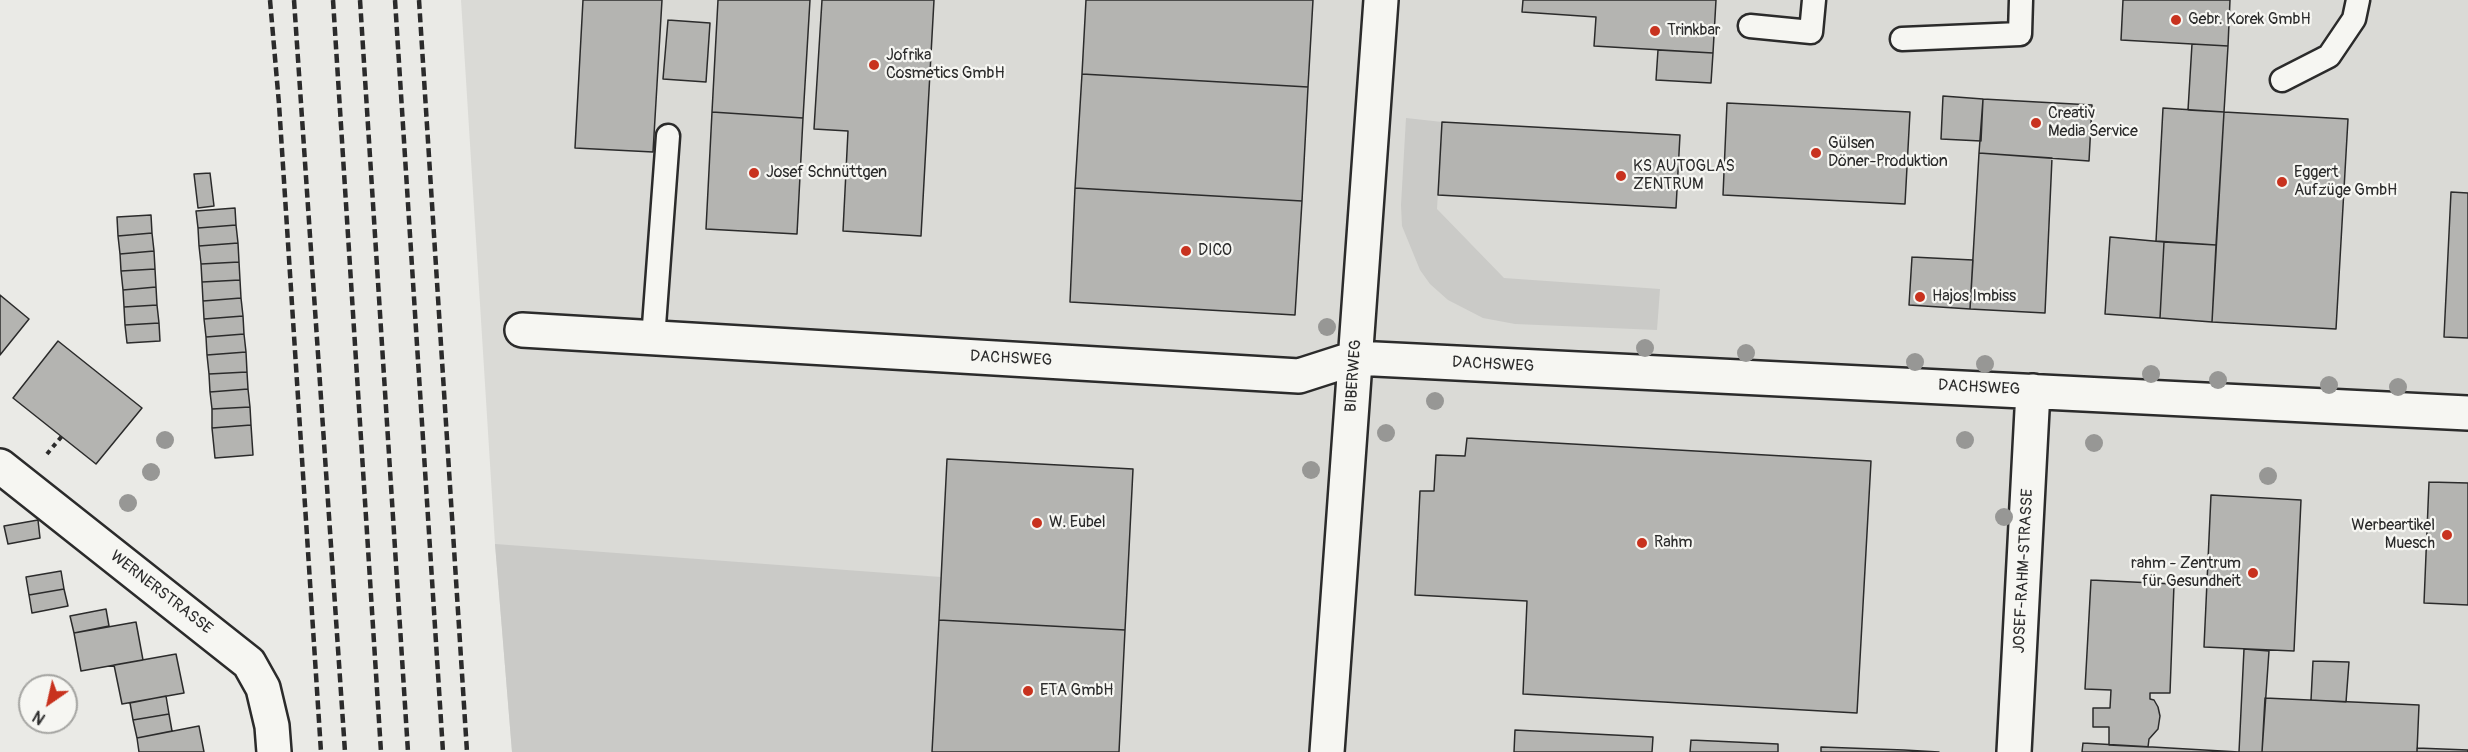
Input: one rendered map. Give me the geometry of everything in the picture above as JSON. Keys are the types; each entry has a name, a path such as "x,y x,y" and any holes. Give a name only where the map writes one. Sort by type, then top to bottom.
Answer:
{"street":[{"name":"BIBERWEG","path":"1327,752 1381,0"},
{"name":"DACHSWEG","path":"522,330 1299,376 1355,358 2468,413"},
{"name":"JOSEF-RAHM-STRASSE","path":"2014,752 2033,391"},
{"name":"WERNERSTRASSE","path":"0,466 249,663 263,688 272,726 274,752"}],"lane":[{"path":"1750,26 1811,32 1814,0"},
{"path":"1902,39 2020,34 2021,0"},
{"path":"2282,80 2329,56 2354,19 2358,0"},
{"path":"653,339 668,136"}],"shaded area":[{"path":"461,0 2468,0 2468,752 512,752 495,544"},
{"path":"1406,118 1442,122 1437,209 1504,278 1660,289 1657,330 1515,324 1483,318 1448,300 1430,284 1420,270 1402,226"},
{"path":"495,544 941,577 932,752 512,752"}],"building":[{"path":"583,0 662,0 653,152 575,148"},
{"name":"Josef Schnüttgen","path":"718,0 810,0 803,118 712,112"},
{"name":"Jofrika Cosmetics GmbH","path":"822,0 934,0 921,236 843,231 848,131 814,129"},
{"path":"1086,0 1313,0 1308,87 1082,74"},
{"name":"Trinkbar","path":"1523,0 1716,0 1713,53 1594,46 1596,17 1522,12"},
{"name":"Gebr. Korek GmbH","path":"2123,0 2230,0 2228,46 2121,40"},
{"path":"668,20 710,23 706,82 663,79"},
{"path":"2192,44 2228,46 2224,112 2188,110"},
{"path":"1658,50 1713,53 1711,83 1656,80"},
{"path":"1082,74 1308,87 1302,201 1075,188"},
{"path":"1943,96 1983,99 1981,141 1941,139"},
{"name":"Creativ Media Service","path":"1983,99 2092,105 2089,161 1979,153"},
{"name":"Gülsen Döner-Produktion","path":"1727,103 1910,112 1905,204 1723,195"},
{"path":"2163,108 2224,112 2216,245 2156,241"},
{"name":"Josef Schnüttgen","path":"712,112 803,118 797,234 706,229"},
{"name":"Eggert Aufzüge GmbH","path":"2224,112 2348,119 2336,329 2212,322"},
{"path":"1442,122 1680,135 1676,208 1438,195"},
{"path":"1979,153 2052,158 2045,313 1970,309"},
{"path":"210,173 214,206 198,208 194,174"},
{"name":"DICO","path":"1075,188 1302,201 1295,315 1070,302"},
{"path":"2451,192 2468,193 2468,338 2444,337"},
{"path":"235,208 236,225 198,228 196,211"},
{"path":"151,215 152,233 118,236 117,217"},
{"path":"236,225 238,243 199,246 198,228"},
{"path":"152,233 154,251 120,254 118,236"},
{"path":"2110,237 2164,242 2160,318 2105,314"},
{"path":"2164,242 2216,245 2212,322 2160,318"},
{"path":"238,243 239,262 201,264 199,246"},
{"path":"154,251 155,269 121,271 120,254"},
{"path":"1912,257 1973,260 1970,309 1909,305"},
{"path":"239,262 240,280 202,282 201,264"},
{"path":"155,269 156,287 123,290 121,271"},
{"path":"240,280 241,298 203,301 202,282"},
{"path":"156,287 157,305 124,307 123,290"},
{"path":"0,295 29,319 0,355"},
{"path":"241,298 243,316 204,319 203,301"},
{"path":"157,305 159,323 125,325 124,307"},
{"path":"243,316 244,334 206,337 204,319"},
{"path":"159,323 160,341 127,343 125,325"},
{"path":"244,334 246,352 207,355 206,337"},
{"path":"58,341 142,408 96,464 13,398"},
{"path":"246,352 247,372 209,374 207,355"},
{"path":"247,372 248,389 210,392 209,374"},
{"path":"248,389 250,407 212,409 210,392"},
{"path":"250,407 251,425 212,428 212,409"},
{"path":"251,425 253,455 215,458 212,428"},
{"name":"Rahm","path":"1467,438 1871,461 1857,713 1523,694 1527,601 1415,595 1420,491 1434,491 1436,455 1465,456"},
{"name":"W. Eubel","path":"947,459 1133,469 1125,630 939,620"},
{"name":"Werbeartikel Muesch","path":"2429,482 2468,483 2468,605 2424,603"},
{"name":"rahm - Zentrum für Gesundheit","path":"2211,495 2301,500 2294,651 2204,647"},
{"path":"38,520 40,538 8,544 4,526"},
{"path":"61,571 64,589 29,595 26,577"},
{"name":"rahm - Zentrum für Gesundheit","path":"2091,580 2174,584 2170,693 2150,693 2150,699 2154,700 2160,716 2158,729 2149,739 2148,747 2109,745 2109,727 2093,727 2093,708 2110,708 2111,690 2085,689"},
{"path":"64,589 68,606 32,613 29,595"},
{"path":"106,609 109,626 74,633 70,616"},
{"name":"ETA GmbH","path":"939,620 1125,630 1119,752 932,752"},
{"path":"136,622 143,660 81,671 74,633"},
{"path":"2244,649 2269,651 2262,752 2239,752"},
{"path":"176,654 184,693 122,704 114,665"},
{"path":"2313,661 2349,662 2346,702 2311,700"},
{"path":"166,696 169,714 133,720 130,703"},
{"path":"2265,698 2419,705 2417,752 2262,752"},
{"path":"169,714 172,731 137,738 133,720"},
{"path":"199,726 204,752 139,752 137,738"},
{"path":"1515,730 1653,737 1652,752 1514,752"},
{"path":"1691,740 1778,744 1778,752 1690,752"},
{"path":"2083,743 2239,752 2082,752"},
{"path":"1821,747 1904,750 1939,752 1821,752"},
{"path":"2417,748 2468,750 2468,752 2417,752"}],"railway":[{"path":"270,0 279,104 321,752"},
{"path":"294,0 345,752"},
{"path":"333,0 381,752"},
{"path":"360,0 408,752"},
{"path":"395,0 443,752"},
{"path":"419,0 467,752"}],"place":[{"name":"Gebr. Korek GmbH","path":"2176,20"},
{"name":"Trinkbar","path":"1655,31"},
{"name":"Jofrika Cosmetics GmbH","path":"874,65"},
{"name":"Creativ Media Service","path":"2036,123"},
{"name":"Gülsen Döner-Produktion","path":"1816,153"},
{"name":"Josef Schnüttgen","path":"754,173"},
{"name":"KS AUTOGLAS ZENTRUM","path":"1621,176"},
{"name":"Eggert Aufzüge GmbH","path":"2282,182"},
{"name":"DICO","path":"1186,251"},
{"name":"Hajos Imbiss","path":"1920,297"},
{"name":"W. Eubel","path":"1037,523"},
{"name":"Werbeartikel Muesch","path":"2447,535"},
{"name":"Rahm","path":"1642,543"},
{"name":"rahm - Zentrum für Gesundheit","path":"2253,573"},
{"name":"ETA GmbH","path":"1028,691"}]}
